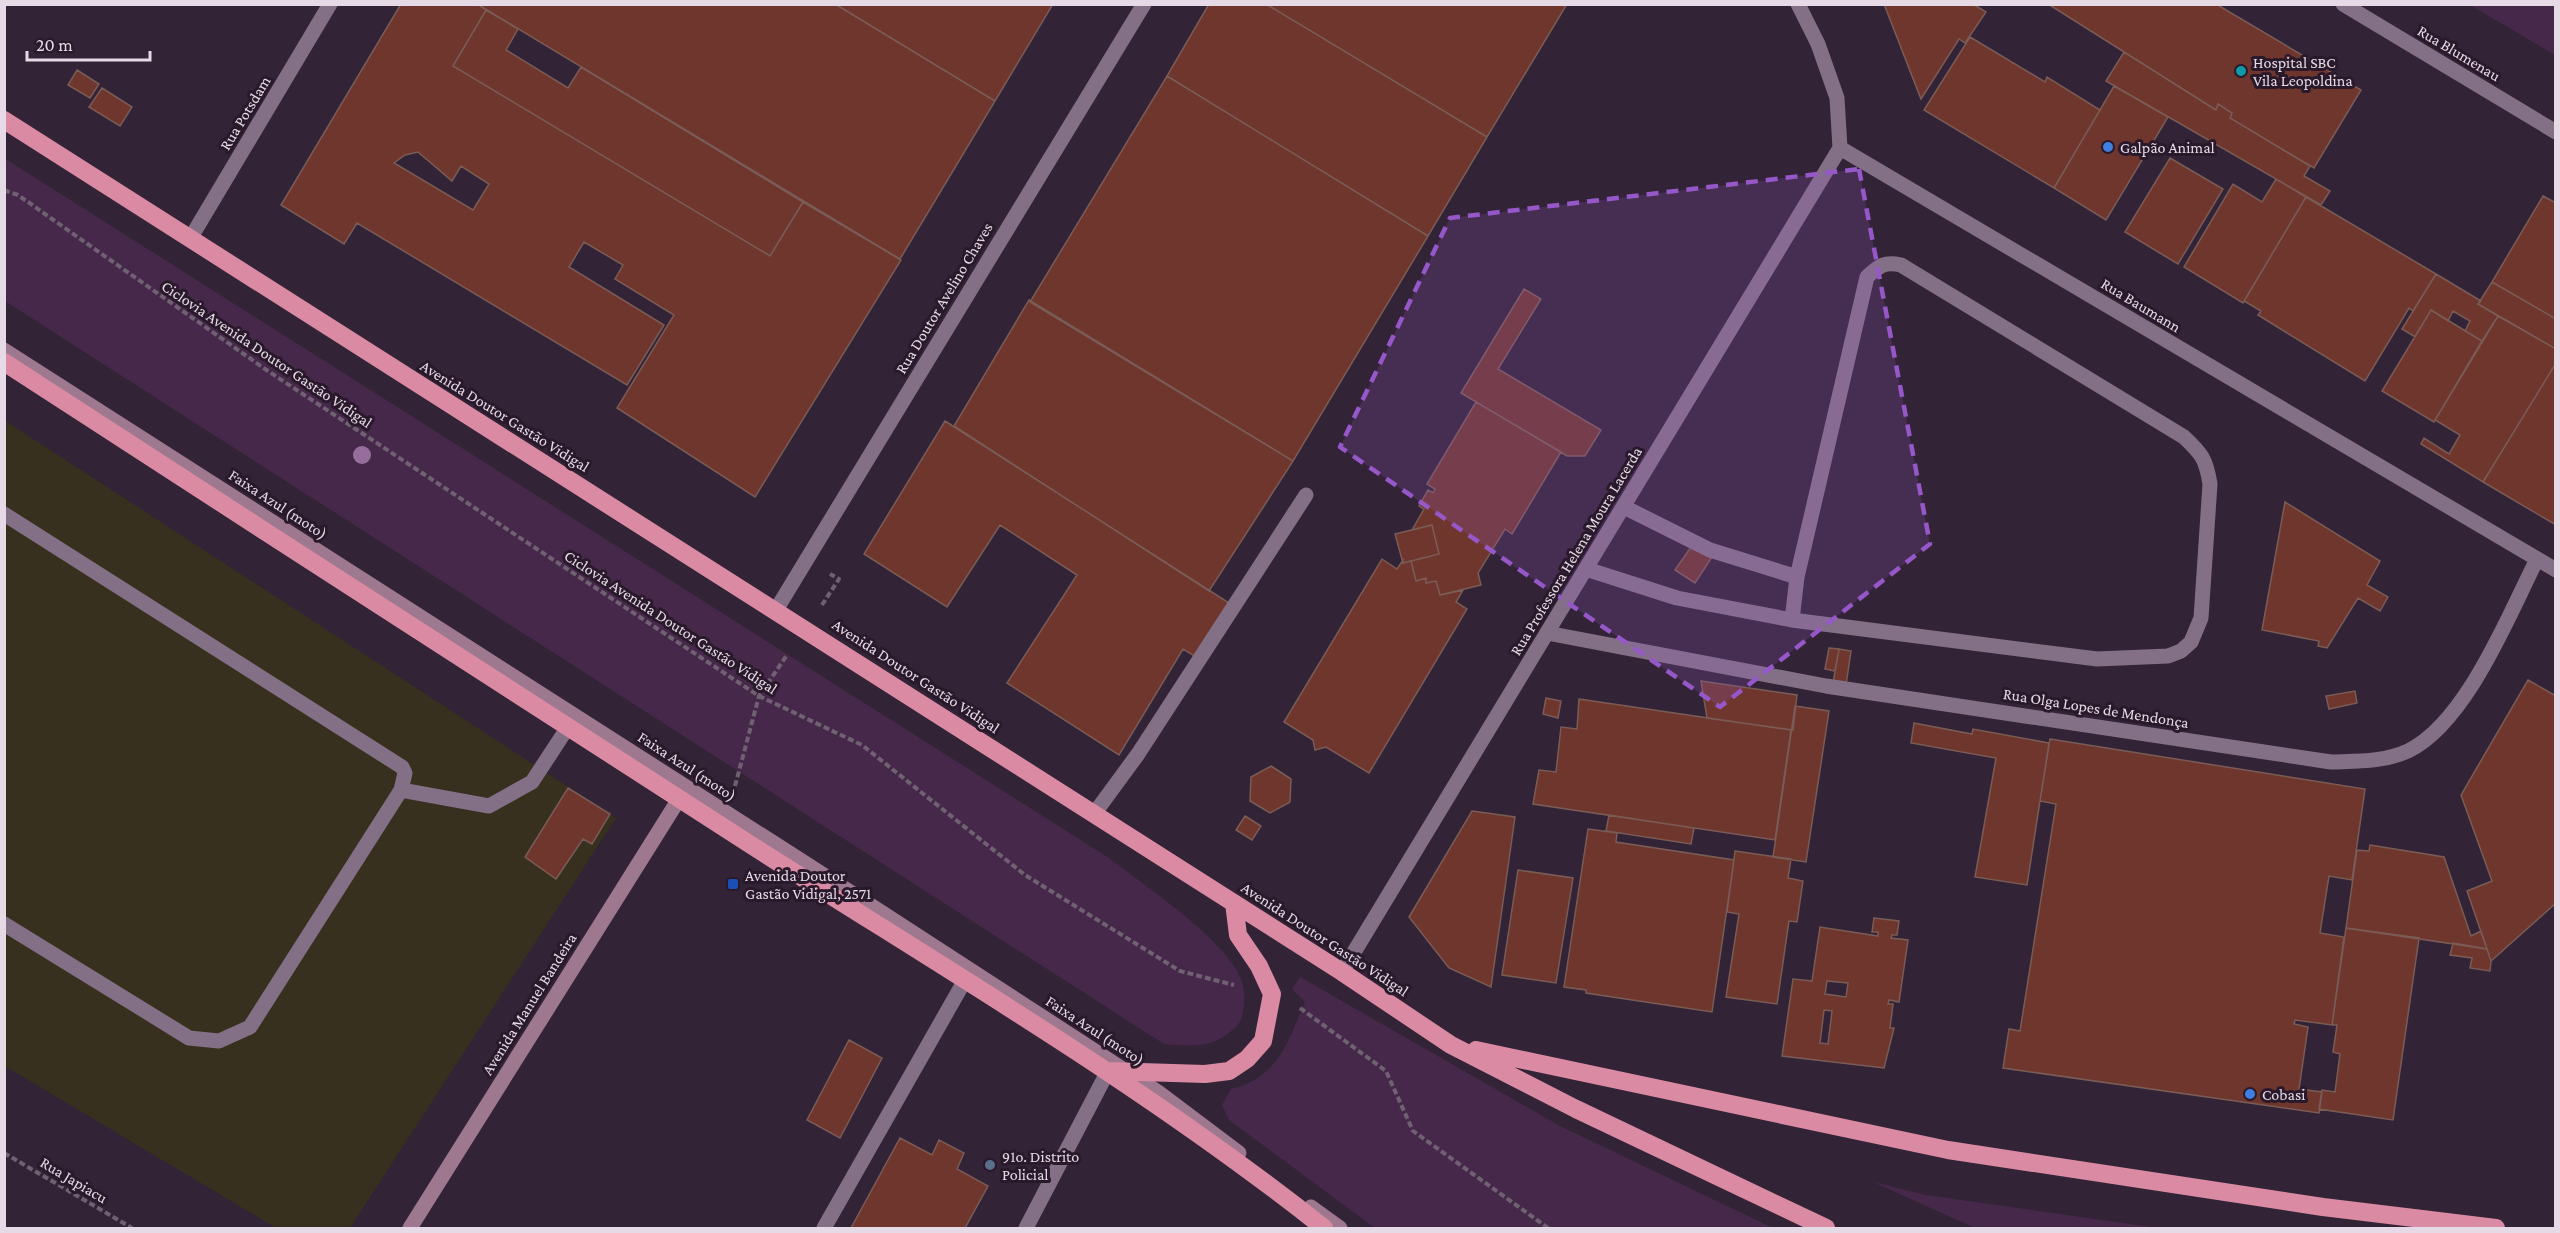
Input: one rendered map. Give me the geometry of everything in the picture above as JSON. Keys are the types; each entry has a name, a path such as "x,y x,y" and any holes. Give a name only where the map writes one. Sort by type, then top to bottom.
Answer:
{"highway":[{"name":"Avenida Doutor Gastão Vidigal","path":"4,120 776,610 1342,972 1451,1045 1576,1109 1826,1228"},
{"path":"4,362 679,799 965,980 1117,1071 1229,1154 1318,1225"},
{"path":"1117,1071 1205,1074 1229,1071 1247,1059 1263,1041 1272,994 1259,966 1238,935 1234,903"},
{"path":"1451,1045 1948,1150 2323,1207 2496,1228"}],"street":[{"name":"Rua Potsdam","path":"190,239 330,4"},
{"name":"Rua Doutor Avelino Chaves","path":"776,610 1144,4"},
{"path":"1798,4 1818,44 1837,98 1840,148"},
{"name":"Rua Blumenau","path":"2343,4 2556,132"},
{"name":"Rua Professora Helena Moura Lacerda","path":"1342,972 1840,148"},
{"name":"Rua Baumann","path":"1840,148 2556,570"},
{"path":"1586,569 1677,598 1792,620 2097,659 2168,656 2181,651 2191,642 2201,618 2210,484 2207,464 2200,453 2184,438 1901,265 1889,262 1880,266 1868,277 1797,577 1792,620"},
{"name":"Faixa Azul (moto)","path":"4,350 720,809 1117,1071 1158,1092 1340,1228"},
{"path":"1094,814 1138,754 1306,495"},
{"path":"1624,507 1710,550 1797,577"},
{"path":"4,514 402,767 405,773 400,790 250,1027 219,1041 189,1038 4,924"},
{"name":"Rua Olga Lopes de Mendonça","path":"1547,633 1826,686 2331,762 2375,761 2409,751 2440,727 2476,678 2537,559"},
{"path":"400,790 489,806 532,782 568,727"},
{"name":"Avenida Manuel Bandeira","path":"410,1228 679,799"},
{"path":"824,1228 965,980"},
{"path":"1026,1228 1117,1071"}],"path":[{"name":"Ciclovia Avenida Doutor Gastão Vidigal","path":"4,190 18,195 265,369 759,696 862,745 1025,875 1180,970 1272,994 1295,1005 1386,1071 1413,1131 1548,1228"},
{"path":"720,809 737,783 759,696 839,579 806,560"},
{"name":"Rua Japiacu","path":"4,1153 132,1228"}],"highlighted area":[{"path":"1859,169 1930,544 1720,707 1340,447 1450,218"}],"shaded area":[{"path":"2470,5 2555,5 2555,55"},
{"path":"4,158 1109,858 1202,931 1232,963 1241,979 1244,991 1244,1007 1239,1023 1227,1034 1211,1043 1164,1044 5,301"},
{"path":"4,420 616,818 350,1228 276,1228 5,1066"},
{"path":"1300,977 1560,1126 1773,1228 1375,1228 1229,1120 1222,1105 1231,1089 1260,1077 1279,1057 1305,1002 1292,989"},
{"path":"1873,1182 1926,1195 2158,1228 1975,1228"}],"building":[{"path":"401,4 477,4 486,10 453,66 770,256 803,202 901,260 755,497 617,408 674,315 615,279 623,265 584,242 569,267 664,325 627,385 357,223 344,244 281,205","holes":["418,152 452,181 461,166 489,184 473,210 394,163 405,155"]},
{"path":"477,4 835,4 995,101 900,259"},
{"path":"835,4 1053,4 995,101"},
{"path":"1209,4 1266,4 1487,137 1428,236 1167,76"},
{"path":"1266,4 1567,4 1487,137"},
{"path":"1884,4 1973,4 1986,12 1965,43 1959,39 1921,99"},
{"name":"Hospital SBC Vila Leopoldina","path":"2048,4 2216,4 2361,90 2314,168 2230,118 2232,113 2218,104 2216,110"},
{"path":"486,10 518,29 506,50 568,88 581,67 803,202 770,256 453,66"},
{"path":"1970,37 2045,82 2047,77 2100,110 2054,188 1924,110"},
{"path":"2124,52 2216,110 2218,104 2232,113 2230,118 2310,166 2304,176 2330,191 2321,205 2106,81"},
{"path":"77,70 99,84 90,98 68,85"},
{"path":"1167,76 1428,236 1293,461 1030,302"},
{"path":"2114,86 2168,117 2106,220 2054,188"},
{"path":"102,88 132,107 120,126 89,107"},
{"path":"2170,158 2223,189 2178,264 2125,232"},
{"path":"2276,179 2306,197 2243,303 2184,267 2233,184 2262,202"},
{"path":"2543,196 2556,203 2556,319 2492,282"},
{"path":"2306,197 2436,274 2413,311 2409,308 2365,381 2258,315 2261,311 2244,301"},
{"path":"2436,274 2481,301 2478,304 2498,316 2482,341 2465,331 2470,321 2453,311 2448,321 2431,310 2415,337 2402,329"},
{"path":"2492,282 2556,319 2556,349 2478,304"},
{"path":"1524,289 1541,299 1498,369 1601,430 1585,456 1567,456 1461,393"},
{"path":"1029,300 1293,461 1209,591 954,426"},
{"path":"2431,310 2482,341 2434,422 2382,391"},
{"path":"2498,316 2556,349 2556,363 2483,482 2421,444 2424,438 2449,454 2460,435 2435,420"},
{"path":"2556,363 2556,525 2483,482"},
{"path":"1476,402 1561,452 1512,534 1505,529 1478,573 1481,585 1440,595 1436,581 1426,583 1426,578 1416,581 1411,561 1439,554 1432,525 1412,530 1424,509 1419,506 1428,490 1433,493 1435,489 1427,484"},
{"path":"945,421 1229,603 1196,657 1183,649 1119,755 1007,683 1077,575 1000,525 947,607 864,554"},
{"path":"2285,502 2380,561 2367,585 2388,597 2380,611 2358,598 2327,648 2318,646 2319,641 2262,630"},
{"path":"1432,525 1439,554 1403,563 1395,534"},
{"path":"1693,544 1712,557 1695,583 1675,570"},
{"path":"1382,559 1397,569 1403,560 1403,563 1411,561 1416,581 1426,578 1426,583 1436,581 1440,595 1463,590 1456,602 1467,609 1369,773 1326,747 1315,750 1313,740 1284,722"},
{"path":"1829,648 1839,649 1835,671 1825,669"},
{"path":"1839,649 1851,651 1846,685 1833,683"},
{"path":"2528,680 2556,696 2556,903 2491,961 2467,891 2492,881 2461,795"},
{"path":"1701,681 1797,695 1793,730 1707,718"},
{"path":"2355,691 2357,703 2329,709 2326,696"},
{"path":"1546,698 1561,701 1558,718 1543,714"},
{"path":"1579,699 1791,730 1775,840 1533,804 1539,770 1556,772 1561,727 1577,729"},
{"path":"1795,706 1829,711 1806,862 1773,857"},
{"path":"1914,723 1972,734 1973,729 2049,743 2027,885 1975,877 1996,758 1911,743"},
{"path":"2050,739 2365,789 2352,880 2329,876 2320,933 2344,937 2332,1025 2295,1020 2294,1024 2308,1027 2299,1089 2322,1092 2319,1113 2003,1068 2009,1029 2020,1031 2056,804 2040,801"},
{"path":"1271,766 1291,779 1290,802 1270,813 1250,801 1251,777"},
{"path":"568,788 610,814 592,844 583,839 556,879 525,857"},
{"path":"1472,811 1515,817 1491,987 1449,968 1409,917"},
{"path":"1609,815 1694,828 1691,844 1606,831"},
{"path":"1245,816 1261,826 1252,840 1236,830"},
{"path":"1588,829 1617,833 1616,842 1734,860 1712,1012 1586,993 1586,990 1564,987"},
{"path":"2370,845 2444,857 2471,936 2481,931 2487,949 2346,928 2357,850 2369,851"},
{"path":"1735,851 1791,859 1788,878 1803,881 1797,922 1789,921 1777,1004 1726,997 1739,914 1727,912"},
{"path":"1518,870 1573,878 1556,983 1502,975"},
{"path":"1874,918 1899,921 1897,935 1892,935 1891,938 1908,940 1899,1002 1889,1000 1888,1004 1893,1004 1890,1028 1894,1028 1884,1068 1782,1056 1793,979 1812,981 1820,927 1878,936 1878,932 1872,932","holes":["1827,981 1848,983 1846,997 1825,994","1824,1010 1832,1011 1828,1044 1820,1043"]},
{"path":"2346,928 2419,938 2393,1120 2319,1109 2322,1090 2335,1092 2340,1054 2333,1052 2337,1025 2332,1025"},
{"path":"2453,943 2487,949 2491,961 2490,971 2470,968 2472,958 2450,955"},
{"path":"849,1040 882,1058 840,1138 807,1120"},
{"path":"900,1138 932,1155 939,1140 964,1153 957,1169 988,1186 965,1228 851,1228"}],"place":[{"name":"Hospital SBC Vila Leopoldina","path":"2241,71"},
{"name":"Galpão Animal","path":"2108,147"},
{"name":"Avenida Doutor Gastão Vidigal, 2571","path":"733,884"},
{"name":"Cobasi","path":"2250,1094"},
{"name":"91o. Distrito Policial","path":"990,1165"}]}
